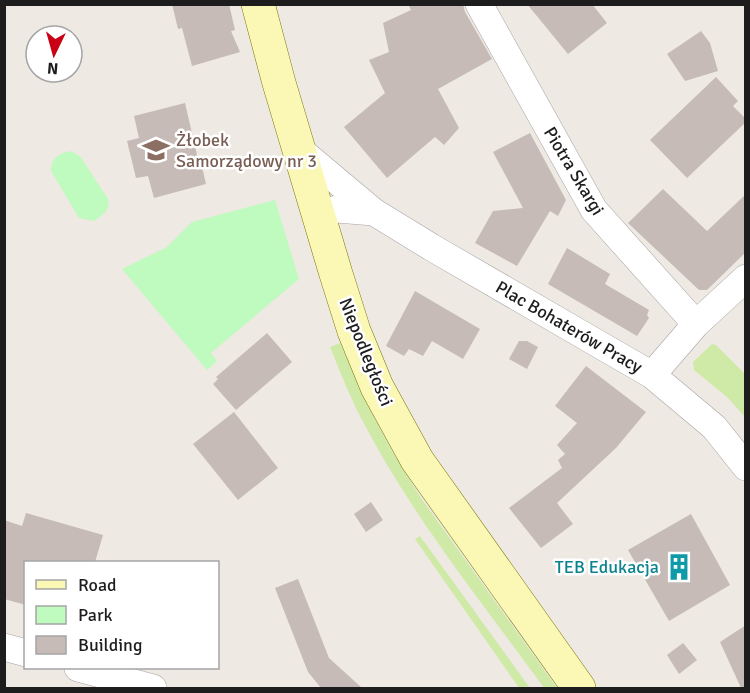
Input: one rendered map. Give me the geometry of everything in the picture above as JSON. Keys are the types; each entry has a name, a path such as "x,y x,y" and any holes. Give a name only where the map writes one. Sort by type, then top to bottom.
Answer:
{"street":[{"name":"Niepodległości","path":"258,4 354,331 377,387 417,460 579,688"},
{"name":"Piotra Skargi","path":"480,4 594,210 696,324"},
{"name":"Plac Bohaterów Pracy","path":"300,150 374,212 431,248 652,375 714,427 746,467"},
{"name":"Plac Bohaterów Pracy","path":"318,214 337,209 374,212"},
{"path":"652,375 696,324 746,278"},
{"path":"4,647 24,652"},
{"path":"82,669 153,688"}],"green space":[{"path":"70,151 80,156 108,199 107,210 94,221 79,218 51,171 56,158"},
{"path":"275,200 299,279 211,353 217,361 207,370 122,269 167,247 192,222"},
{"path":"340,343 369,408 421,498 557,688 544,688 448,557 402,489 361,418 345,383 330,347"},
{"path":"712,344 716,345 745,374 745,417 727,397 694,370 693,362"},
{"path":"420,536 530,688 519,688 415,539"}],"building":[{"path":"172,4 229,4 235,30 231,31 240,52 192,66 182,28 178,29"},
{"path":"408,4 463,4 465,12 492,59 438,89 459,128 444,145 435,137 387,178 344,127 385,93 369,60 389,52 383,23 411,10"},
{"path":"527,4 592,4 607,23 568,54"},
{"path":"701,31 710,43 718,71 685,81 667,54"},
{"path":"716,77 738,101 733,106 746,119 746,122 687,178 650,140"},
{"name":"Żłobek Samorządowy nr 3","path":"185,103 206,184 154,198 148,176 136,178 127,141 139,138 134,116"},
{"path":"530,133 566,200 558,216 550,211 517,266 475,243 493,211 523,208 493,152"},
{"path":"663,189 707,231 746,194 746,252 707,290 699,290 628,223"},
{"path":"567,248 610,274 605,284 649,310 647,315 649,318 637,336 548,284"},
{"path":"415,291 480,329 463,359 432,341 423,356 409,349 404,356 386,346"},
{"path":"267,333 292,362 236,410 213,384 218,379 216,377"},
{"path":"519,341 527,341 538,347 527,369 509,359"},
{"path":"586,366 646,412 616,448 557,503 573,524 541,548 509,508 562,468 558,460 565,454 557,445 577,423 555,406"},
{"path":"234,412 278,468 238,500 193,444"},
{"path":"371,502 383,520 366,532 354,514"},
{"path":"26,513 103,535 95,561 24,561 24,604 4,599 4,520 22,526"},
{"name":"TEB Edukacja","path":"691,514 730,585 669,621 628,550"},
{"path":"298,579 329,658 362,688 321,688 308,672 275,588"},
{"path":"746,625 746,688 741,688 720,642"},
{"path":"683,643 697,660 679,674 667,655"}],"place":[{"name":"Żłobek Samorządowy nr 3","path":"156,150"},
{"name":"TEB Edukacja","path":"679,567"}]}
